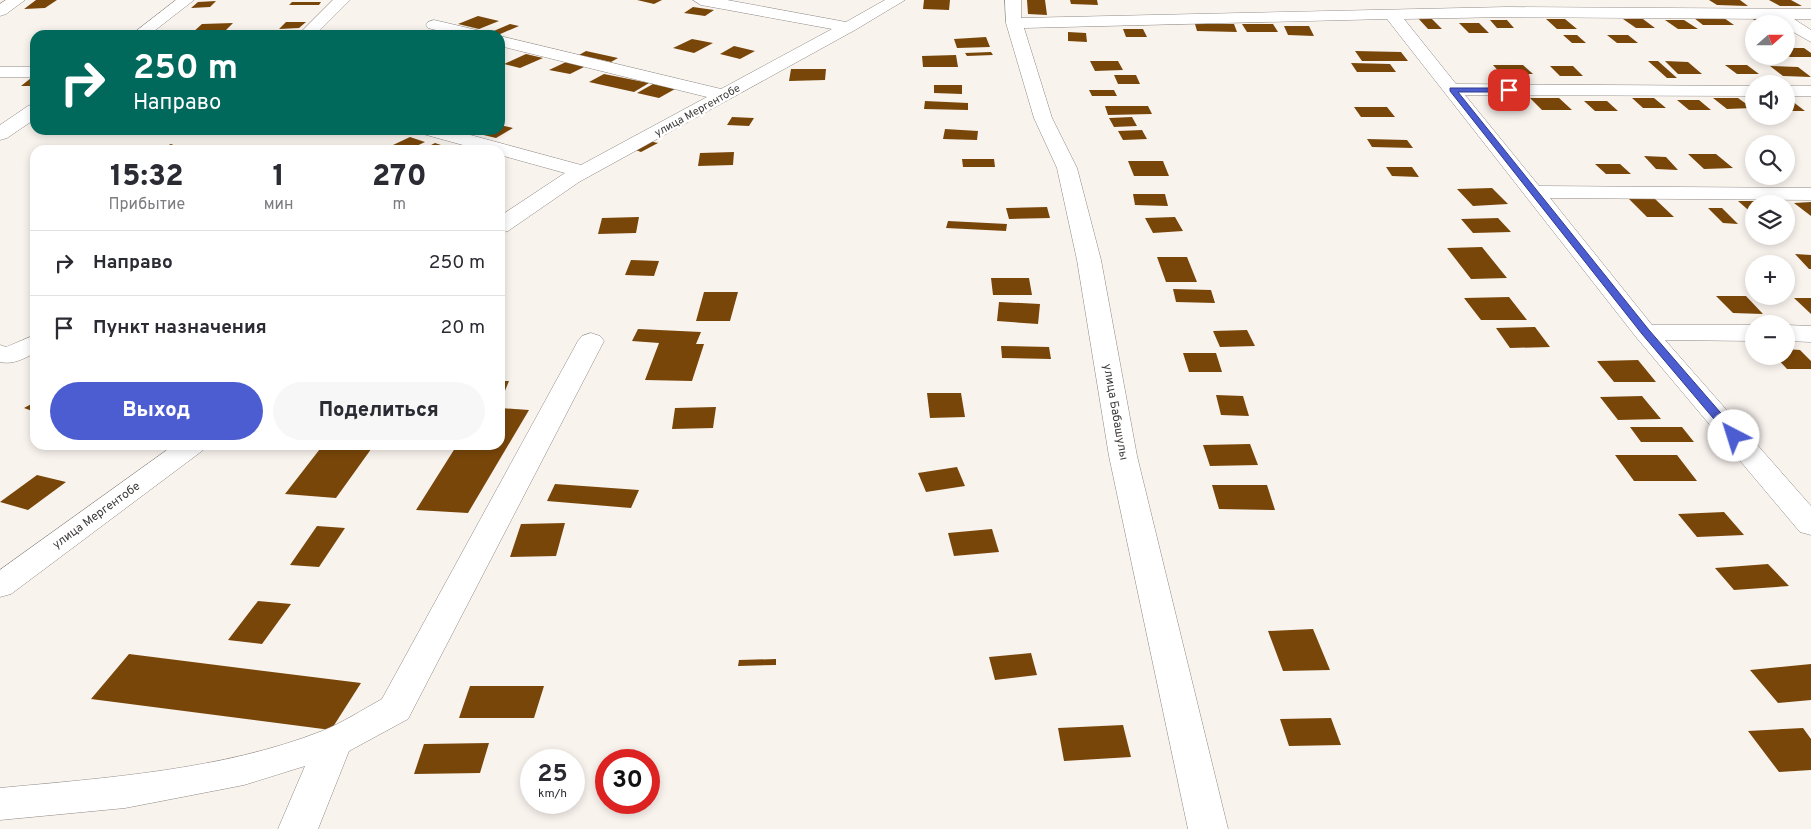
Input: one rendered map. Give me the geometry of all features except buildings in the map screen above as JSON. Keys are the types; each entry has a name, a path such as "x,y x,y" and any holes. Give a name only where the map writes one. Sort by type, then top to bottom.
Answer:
{"street":[{"path":"0,11 18,0"},
{"path":"146,30 186,0"},
{"path":"311,30 342,0"},
{"path":"701,0 849,26"},
{"name":"улица Мергентобе","path":"505,223 584,172 897,0"},
{"path":"1572,12 1610,0"},
{"path":"1753,0 1811,37"},
{"path":"1013,11 1391,14 1503,6 1572,12 1811,14"},
{"name":"улица Бабашулы","path":"1013,11 1043,118 1067,168 1085,242 1123,456 1208,829"},
{"path":"1391,14 1645,332 1811,525"},
{"path":"434,25 454,30"},
{"path":"505,42 723,95"},
{"path":"0,72 30,72"},
{"path":"1452,89 1745,91"},
{"path":"1795,91 1811,91"},
{"path":"0,134 30,113"},
{"path":"448,135 485,145"},
{"path":"505,150 584,172"},
{"path":"1534,192 1811,194"},
{"path":"1645,332 1745,333"},
{"path":"1795,333 1811,334"},
{"path":"0,804 124,792 235,772 334,742 395,709 591,341"},
{"path":"0,352 8,356 30,345"},
{"name":"улица Мергентобе","path":"0,586 185,450"},
{"path":"298,829 334,742"}],"route":[{"path":"1509,90 1452,89 1645,332 1734,436"}]}
